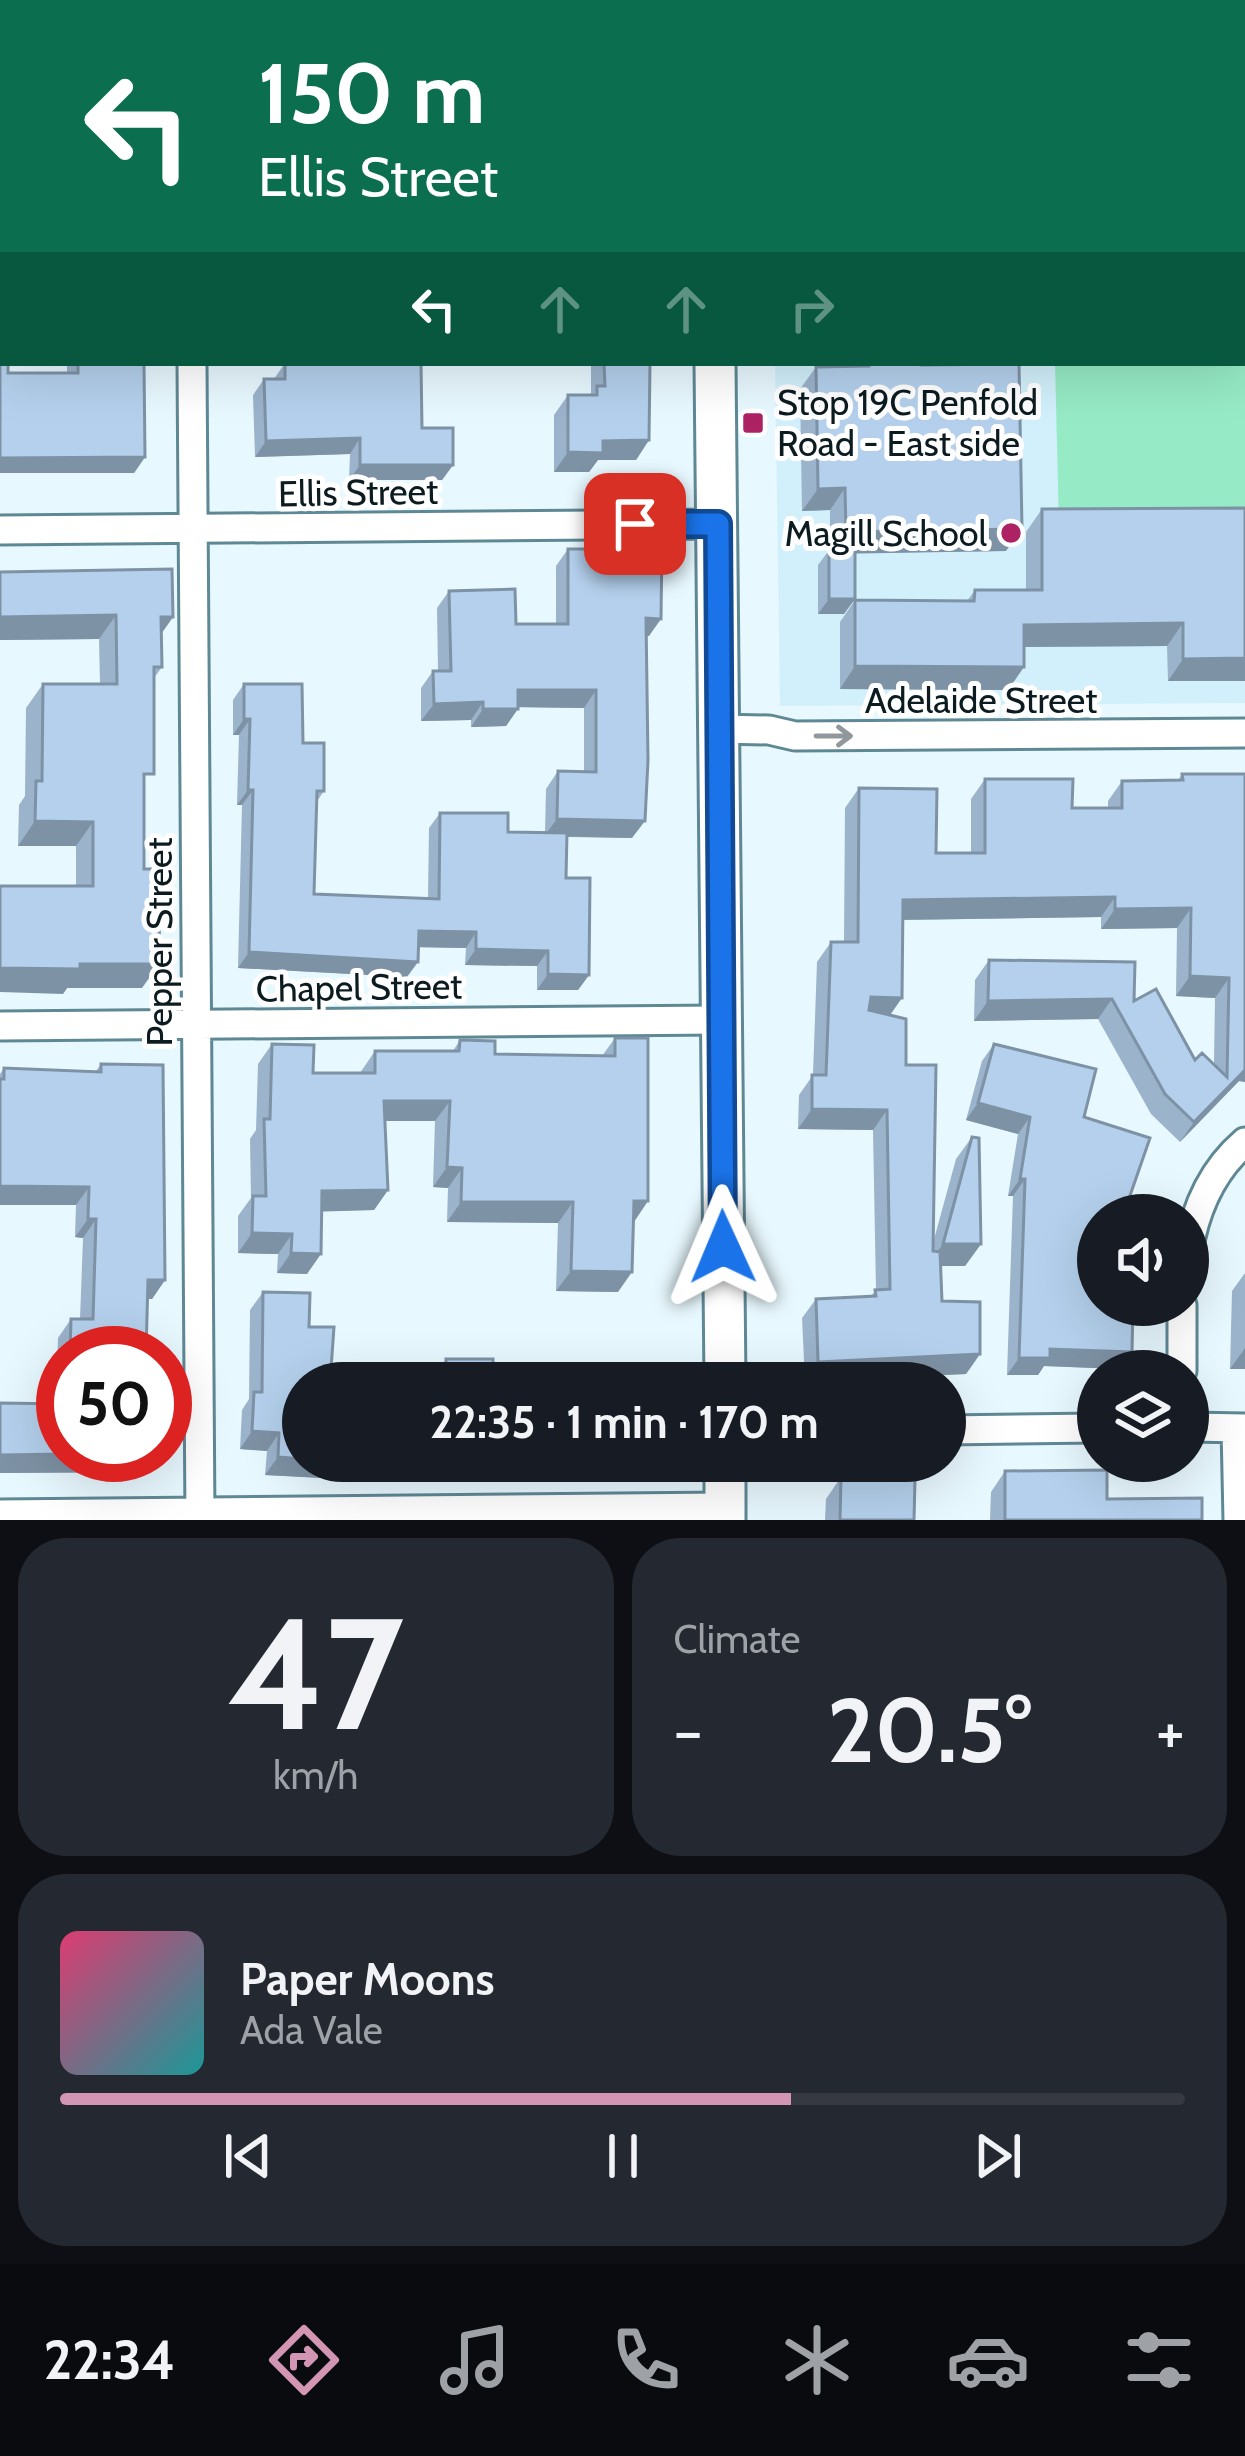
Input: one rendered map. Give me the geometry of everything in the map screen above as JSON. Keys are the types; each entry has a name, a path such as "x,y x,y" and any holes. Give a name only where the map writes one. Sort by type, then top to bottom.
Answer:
{"main road":[{"path":"715,366 725,1362"},
{"path":"725,1482 725,1514"}],"street":[{"name":"Pepper Street","path":"192,366 200,1517"},
{"name":"Ellis Street","path":"0,530 718,524"},
{"name":"Adelaide Street","path":"718,729 769,730 795,736 1245,734"},
{"name":"Chapel Street","path":"0,1026 720,1020"},
{"path":"1206,1194 1225,1159 1245,1142"},
{"path":"1209,1427 1241,1428 1238,1520"},
{"path":"966,1430 1077,1428"},
{"path":"0,1514 725,1514"}],"shaded area":[{"name":"Magill School","path":"775,366 1243,366 1245,703 780,706"}],"green space":[{"path":"1055,366 1245,366 1245,521 1059,525"}],"building":[{"path":"0,366 8,366 8,373 78,373 78,366 144,366 145,457 0,458"},
{"path":"285,366 421,366 422,428 453,428 453,465 360,465 360,438 266,441 264,379 285,379"},
{"path":"604,366 650,366 649,440 603,441 603,453 568,452 568,395 597,395 597,386 605,386"},
{"path":"1019,366 1022,529 846,532 845,488 818,489 816,367"},
{"path":"1245,508 1245,658 1183,659 1183,623 1024,625 1024,667 855,666 855,600 974,601 975,590 1042,590 1042,509"},
{"path":"597,541 662,542 661,619 646,618 645,821 557,819 558,771 596,772 596,690 518,690 518,709 483,709 483,702 434,704 433,671 451,671 449,591 515,589 516,624 568,624 568,549 599,549"},
{"path":"829,549 855,549 855,599 829,599"},
{"path":"172,569 173,617 161,617 162,667 154,667 154,774 144,774 144,869 160,869 159,964 0,968 0,886 93,886 93,822 35,821 36,781 42,781 43,684 117,684 116,615 0,617 0,572"},
{"path":"244,684 302,684 303,743 324,743 324,791 317,791 314,894 439,899 440,813 508,813 508,832 567,833 566,878 590,878 589,975 548,974 548,951 476,949 476,932 419,931 418,962 249,952 253,790 248,790 250,719 244,719"},
{"path":"1182,774 1245,774 1245,1070 1194,1122 1165,1094 1112,999 988,1001 989,960 1135,962 1134,1001 1156,989 1195,1060 1202,1053 1227,1077 1229,978 1190,976 1191,908 1115,909 1115,897 903,900 902,998 871,997 869,1010 906,1019 906,1065 936,1065 933,1251 940,1252 942,1301 980,1302 980,1354 818,1362 816,1299 876,1296 875,1290 890,1289 887,1110 812,1109 812,1075 826,1075 831,942 858,942 859,788 937,789 936,853 985,853 985,779 1073,779 1072,808 1122,808 1122,781 1183,780"},
{"path":"615,1038 648,1038 648,1201 634,1201 632,1272 571,1271 573,1202 461,1202 462,1168 447,1167 450,1101 384,1101 388,1190 322,1191 321,1254 291,1253 292,1234 252,1233 253,1196 266,1196 264,1119 270,1119 272,1044 314,1045 313,1073 375,1073 375,1051 459,1051 460,1040 495,1041 495,1054 615,1056"},
{"path":"994,1044 1096,1069 1084,1117 1150,1138 1131,1194 1077,1194 1077,1326 1133,1326 1132,1350 1050,1349 1050,1358 1019,1358 1025,1179 1020,1179 1030,1117 978,1103"},
{"path":"101,1064 163,1065 165,1280 148,1280 147,1326 71,1326 71,1319 93,1319 96,1219 88,1219 89,1187 0,1186 0,1079 4,1079 4,1068 101,1072"},
{"path":"972,1137 979,1138 981,1244 943,1244"},
{"path":"263,1292 310,1293 309,1327 334,1327 332,1362 282,1362 282,1457 278,1457 279,1433 252,1431 254,1392 262,1392"},
{"path":"446,1359 493,1359 493,1362"},
{"path":"0,1403 36,1404 36,1454 0,1455"},
{"path":"1077,1470 1077,1482 1107,1482 1107,1499 1202,1498 1202,1520 1005,1520 1005,1471"},
{"path":"841,1482 915,1482 914,1520 840,1520"}],"place":[{"name":"Stop 19C Penfold Road - East side","path":"753,423"},
{"name":"Magill School","path":"1011,533"}],"route":[{"path":"635,524 718,524 723,1247"}]}
